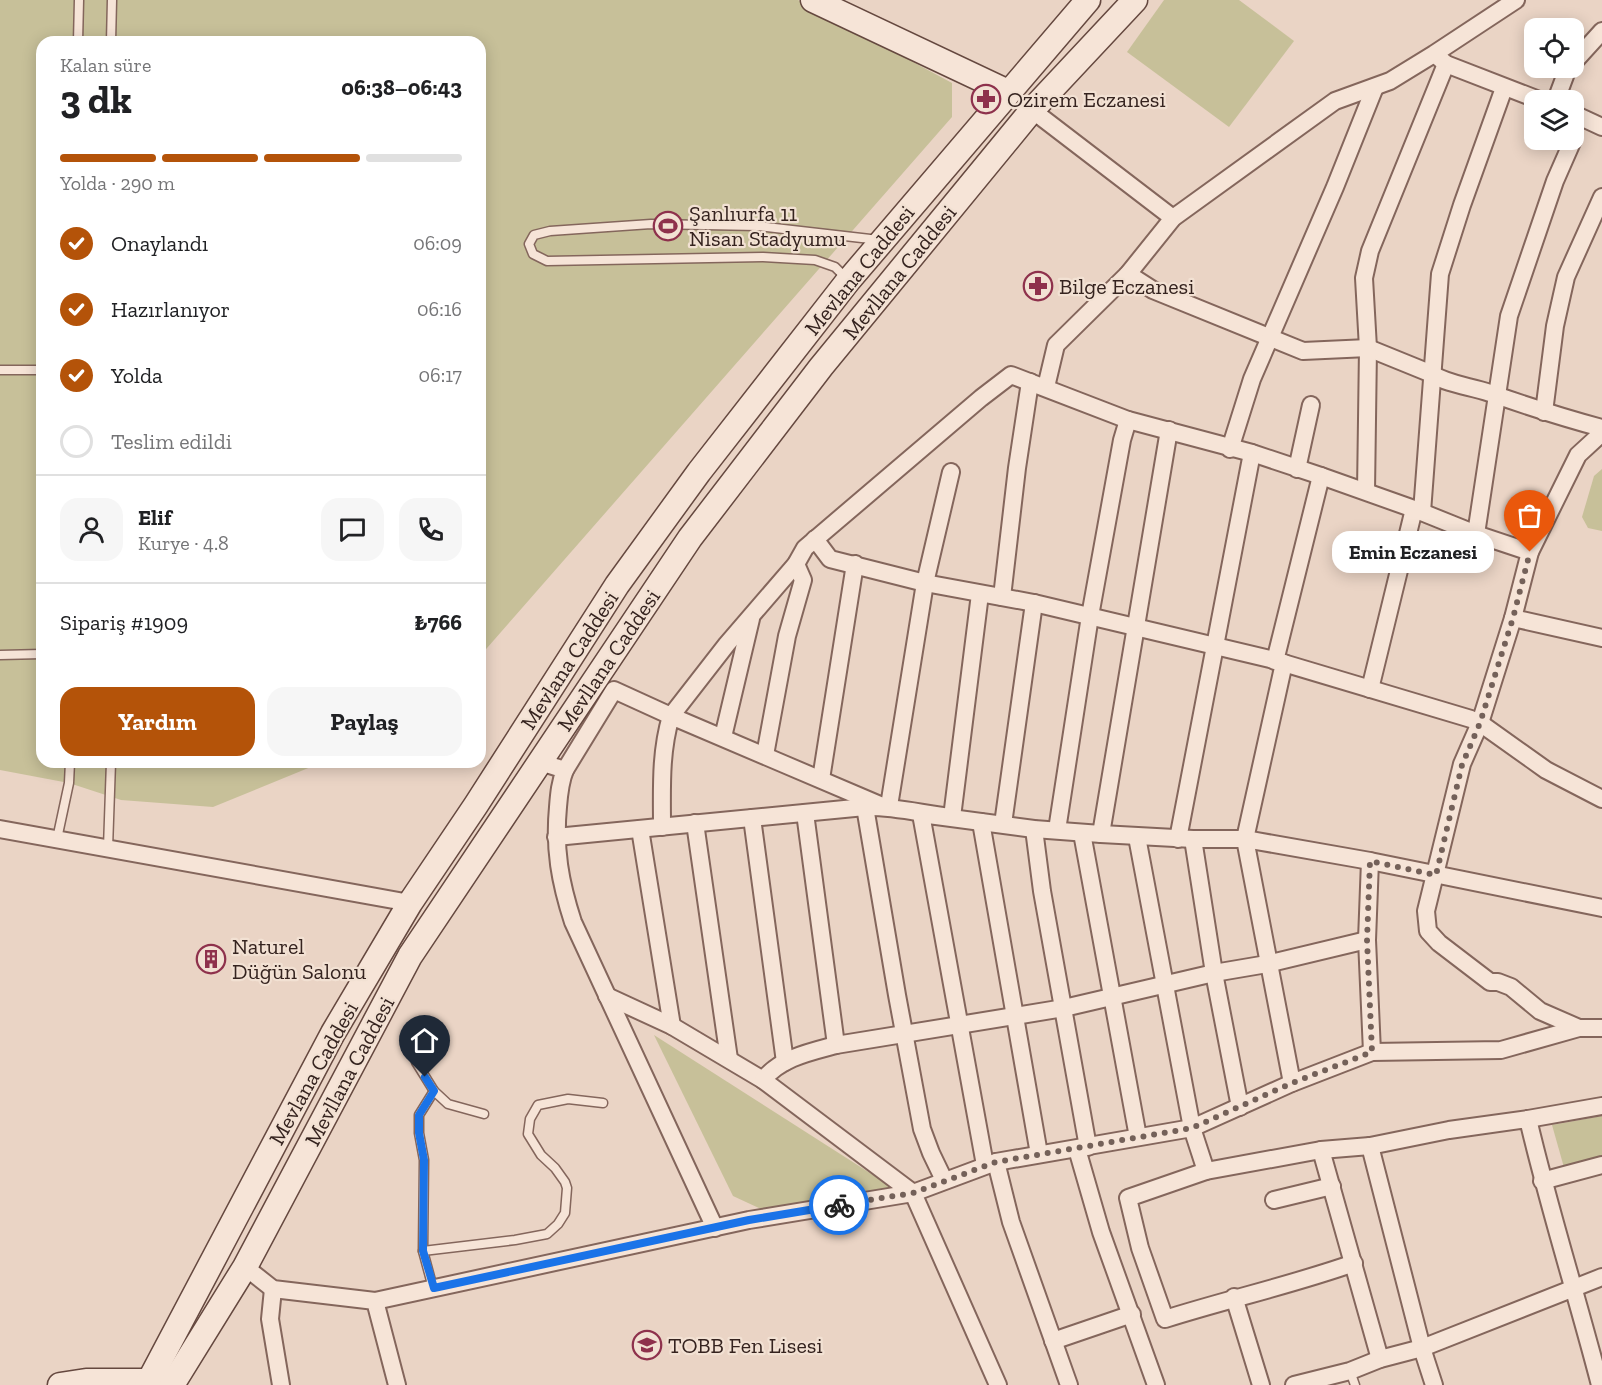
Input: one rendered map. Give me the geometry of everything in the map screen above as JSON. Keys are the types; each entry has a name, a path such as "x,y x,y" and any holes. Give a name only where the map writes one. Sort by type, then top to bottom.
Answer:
{"main road":[{"path":"813,0 1008,92"},
{"name":"Mevlana Caddesi","path":"156,1384 333,1033 410,903 476,805 617,585 699,472 848,280 1088,0"},
{"name":"Mevllana Caddesi","path":"156,1384 244,1267 410,957 690,538 821,367 1032,110 1136,0"},
{"path":"60,1385 86,1381 156,1384"}],"street":[{"path":"1002,597 1017,468 1038,385 1056,345 1128,274 1173,218 1335,101 1375,87 1440,59 1516,0"},
{"path":"1584,51 1602,31"},
{"path":"1440,59 1524,95"},
{"path":"1366,491 1368,348 1364,278 1370,251 1440,59"},
{"path":"1230,448 1248,390 1269,337 1335,187 1375,87"},
{"path":"1370,689 1418,510 1440,274 1504,88"},
{"path":"1032,110 1173,218"},
{"path":"1584,119 1602,127"},
{"path":"1476,534 1509,315 1547,203 1569,150"},
{"path":"1544,412 1555,326 1566,277 1602,197"},
{"path":"1128,274 1153,291 1303,351 1368,348 1440,379 1602,428"},
{"path":"662,826 662,759 671,716 727,644 796,564 805,548 1011,375 1128,420 1252,453 1366,491 1476,534 1530,552"},
{"path":"1298,469 1311,405"},
{"path":"1057,830 1090,616 1122,440 1128,420"},
{"path":"1101,834 1169,430"},
{"path":"1579,1028 1540,1011 1511,987 1498,982 1490,982 1439,943 1428,930 1425,911 1436,875 1462,765 1480,723 1513,618 1530,552 1578,455 1602,433"},
{"path":"1240,1107 1185,839 1214,647 1252,453"},
{"path":"886,806 925,583 951,472"},
{"path":"1292,1083 1267,964 1245,839 1280,662 1321,476"},
{"path":"815,539 830,559 925,583 1034,603 1280,662 1480,723 1546,770 1602,799"},
{"path":"765,755 787,636 803,580 796,564"},
{"path":"821,779 855,564"},
{"path":"921,814 952,817 980,594"},
{"path":"1003,824 1034,603"},
{"path":"723,737 752,616"},
{"path":"1513,618 1602,638"},
{"path":"716,1228 587,954 565,897 559,873 556,837 561,781 565,770 614,690 886,806 921,814 1082,833 1185,839 1245,839 1370,861 1602,908"},
{"path":"540,762 565,770"},
{"path":"556,837 886,806"},
{"path":"865,807 922,1129 944,1180"},
{"path":"805,813 836,1045"},
{"path":"921,814 960,1025 991,1164 1069,1385"},
{"path":"752,818 785,1062"},
{"path":"981,822 1039,1154"},
{"path":"695,823 729,1059"},
{"path":"0,829 410,903"},
{"path":"640,829 672,1026"},
{"path":"1034,829 1042,891 1064,1008 1082,1148 1101,1232 1156,1385"},
{"path":"1082,833 1138,1137"},
{"path":"1137,837 1192,1128 1206,1172"},
{"path":"1370,861 1367,940 1372,1052"},
{"path":"763,1080 771,1070 785,1062 812,1051 836,1045 1064,1008 1113,995 1267,964 1367,940"},
{"path":"607,996 672,1026 763,1080 913,1193 998,1385"},
{"path":"244,1267 273,1289 375,1301 749,1220 913,1193 991,1164 1192,1128 1292,1083 1372,1052 1501,1050 1579,1028 1602,1028"},
{"path":"1354,1263 1276,1288 1234,1297 1165,1319 1140,1248 1128,1198 1206,1172 1322,1150 1370,1146 1449,1130 1602,1106"},
{"path":"1528,1119 1542,1181 1575,1287 1600,1385"},
{"path":"1370,1146 1422,1348 1434,1385"},
{"path":"1322,1150 1380,1359"},
{"path":"1542,1181 1602,1165"},
{"path":"1274,1200 1332,1186"},
{"path":"1294,1385 1353,1378 1380,1359 1422,1348 1602,1277"},
{"path":"273,1289 270,1319 281,1385"},
{"path":"1234,1297 1261,1385"},
{"path":"375,1301 397,1385"},
{"path":"1053,1341 1132,1314"}],"lane":[{"path":"78,36 79,0"},
{"path":"111,36 112,0"},
{"path":"848,280 834,267 815,260 763,257 548,261 533,254 529,244 534,235 550,231 651,224 758,226 882,241"},
{"path":"0,370 36,370"},
{"path":"0,655 36,654"},
{"path":"57,839 69,783 70,768"},
{"path":"108,848 111,768"},
{"path":"416,1062 434,1091 448,1104 484,1114"},
{"path":"434,1091 419,1115 419,1133 424,1160 423,1251 434,1288"},
{"path":"423,1251 547,1234 558,1224 565,1213 567,1188 555,1168 541,1155 528,1134 530,1119 538,1105 568,1099 603,1103"}],"shaded area":[{"name":"Şanlıurfa 11 Nisan Stadyumu","path":"0,0 798,0 952,83 952,117 486,649 486,36 36,36 36,768 308,768 213,807 121,800 69,783 0,770"},
{"path":"1164,0 1239,0 1294,41 1229,127 1127,52"},
{"path":"1602,469 1602,531 1588,528 1582,517 1594,476"},
{"path":"654,1035 895,1189 761,1209 733,1196"},
{"path":"1602,1116 1602,1160 1565,1171 1552,1125"}],"way so far":[{"path":"839,1205 913,1193 996,1162 1192,1128 1292,1083 1372,1052 1367,940 1370,861 1436,875 1462,765 1480,723 1513,618 1530,552"}],"place":[{"name":"Ozirem Eczanesi","path":"986,99"},
{"name":"Şanlıurfa 11 Nisan Stadyumu","path":"668,226"},
{"name":"Bilge Eczanesi","path":"1038,286"},
{"name":"Emin Eczanesi","path":"1530,552"},
{"name":"Naturel Düğün Salonu","path":"211,959"},
{"name":"TOBB Fen Lisesi","path":"647,1345"}],"route":[{"path":"425,1077 434,1091 419,1115 419,1133 424,1160 423,1251 434,1288 749,1220 839,1205"}]}
